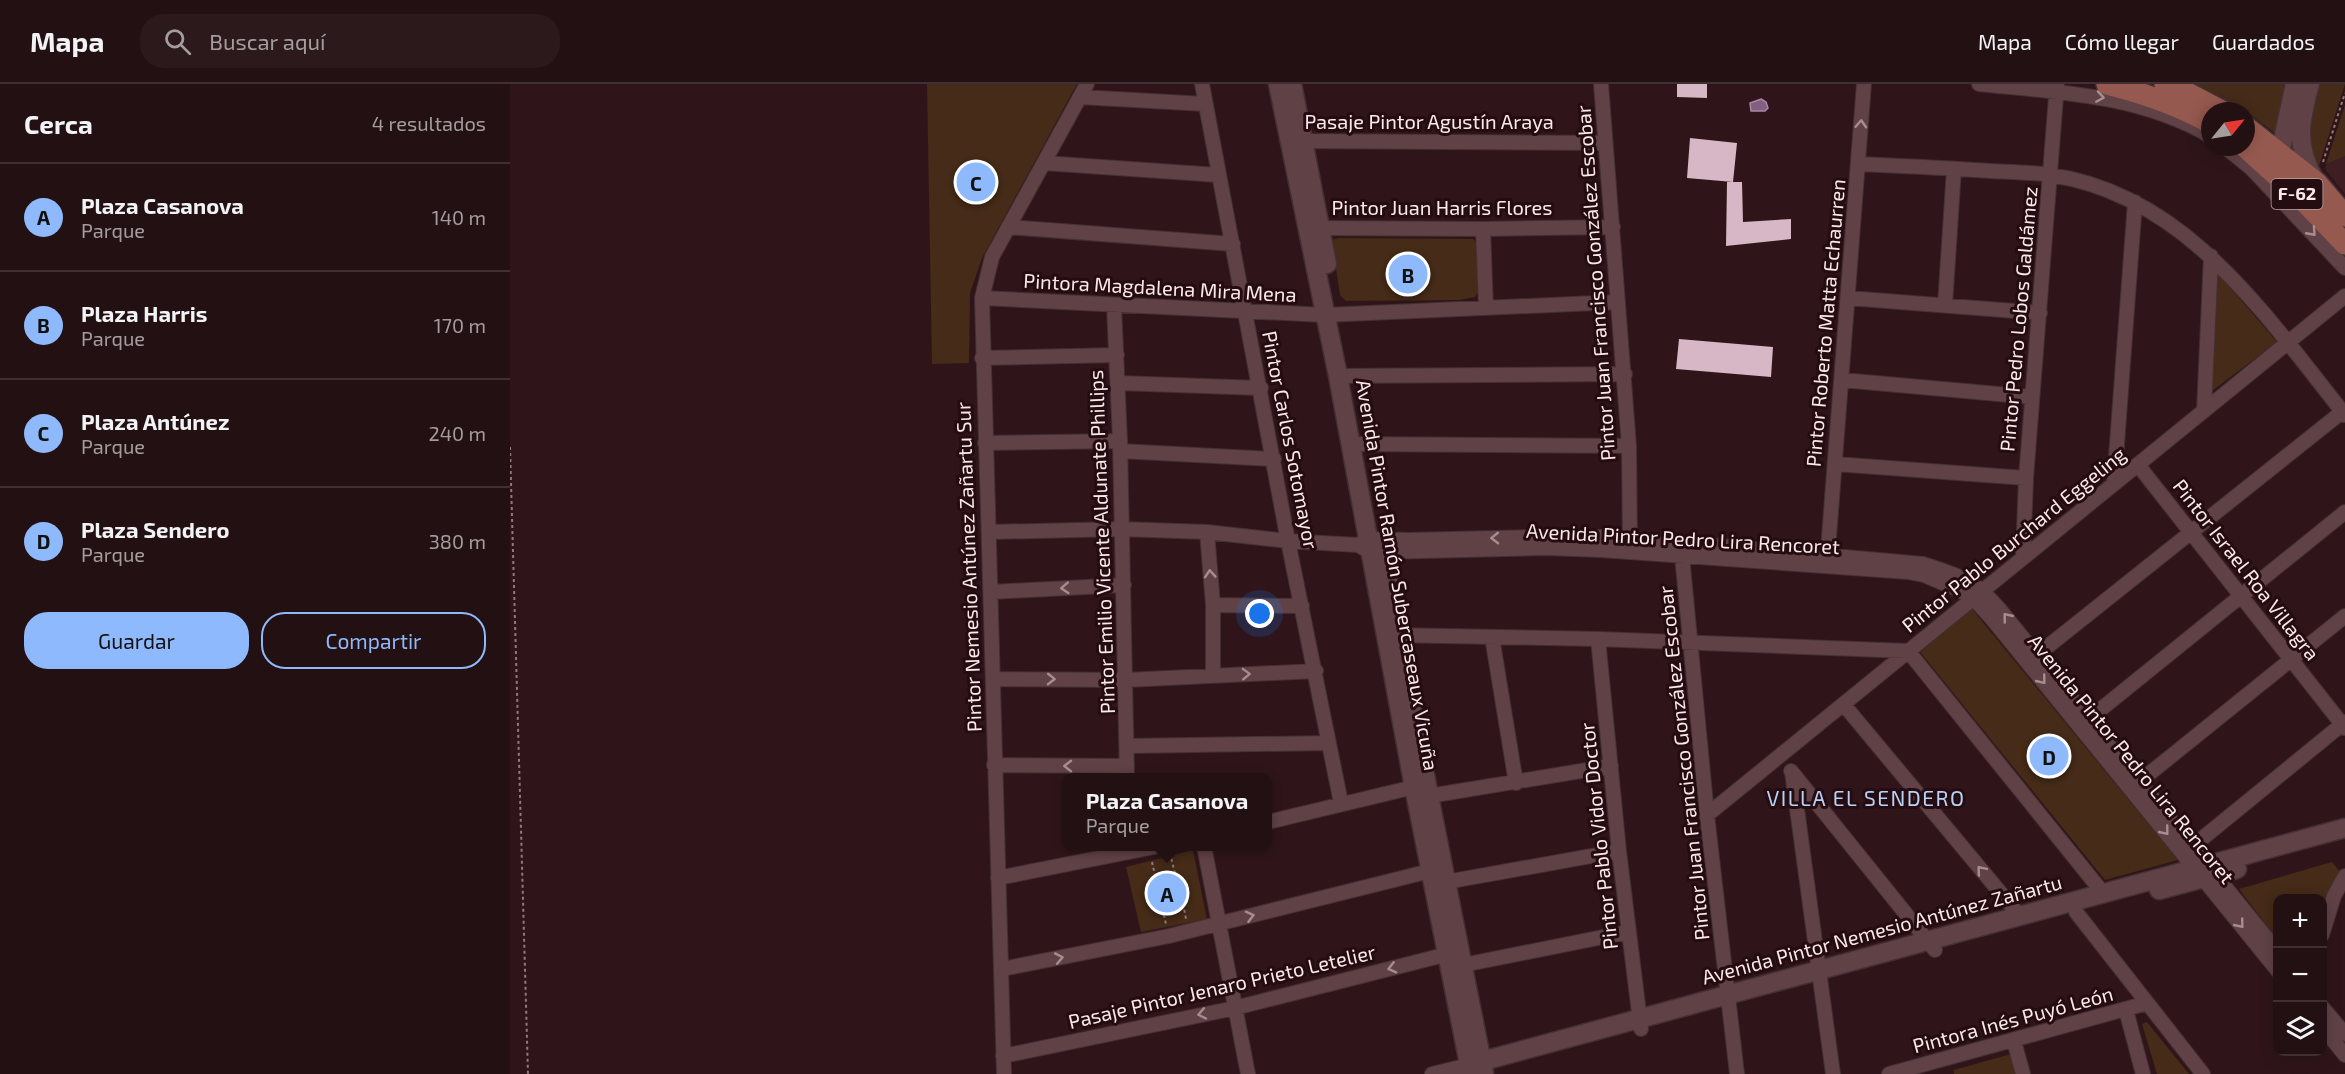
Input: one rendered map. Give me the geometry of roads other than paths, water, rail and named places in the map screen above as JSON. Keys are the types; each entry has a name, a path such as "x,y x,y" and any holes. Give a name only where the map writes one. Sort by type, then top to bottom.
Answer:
{"main road":[{"path":"2107,84 2150,95 2201,118"},
{"path":"2180,85 2207,102"},
{"name":"F-62","path":"2255,134 2317,183 2345,216"},
{"path":"2280,153 2291,185 2298,195"},
{"name":"F-62","path":"2255,156 2298,195 2345,244"}],"street":[{"name":"Pintor Nemesio Antúnez Zañartu Sur","path":"1004,1074 982,298 992,257 1087,84"},
{"name":"Pintor Carlos Sotomayor","path":"1202,84 1288,541 1341,803"},
{"name":"Avenida Pintor Ramón Subercaseaux Vicuña","path":"1278,84 1296,141 1343,375 1372,545 1392,635 1421,791 1430,871 1448,954 1479,1070"},
{"name":"Avenida Pintor Ramón Subercaseaux Vicuña","path":"1292,84 1296,141"},
{"name":"Pintor Juan Francisco González Escobar","path":"1601,84 1629,446 1630,545"},
{"name":"Pintor Roberto Matta Echaurren","path":"1827,560 1864,84"},
{"path":"1979,84 2057,88 2106,98 2177,118 2201,131"},
{"path":"2116,84 2141,87 2180,85"},
{"path":"2280,153 2295,84"},
{"path":"2310,84 2301,118 2301,141 2306,163 2317,183"},
{"name":"Pintor Pedro Lobos Galdámez","path":"2023,558 2026,478 2057,88"},
{"path":"1080,97 1205,104"},
{"name":"Pasaje Pintor Agustín Araya","path":"1296,141 1605,143"},
{"path":"2236,156 2251,168 2345,268"},
{"path":"1044,163 1218,175"},
{"path":"1859,164 2050,175 2095,186 2135,202 2170,223 2211,256 2289,343 2344,414 2037,655"},
{"path":"1945,305 1954,169"},
{"path":"2114,484 2135,202"},
{"path":"1008,227 1233,244"},
{"name":"Pintor Juan Harris Flores","path":"1313,227 1484,229 1613,227"},
{"path":"1484,229 1486,308"},
{"path":"2204,411 2211,256"},
{"name":"Pintor Pablo Burchard Eggeling","path":"1707,815 2345,296"},
{"name":"Pintora Magdalena Mira Mena","path":"982,298 1114,306 1330,314 1618,302"},
{"path":"1848,298 2040,313"},
{"name":"Pintor Emilio Vicente Aldunate Phillips","path":"1114,306 1120,446 1120,529 1124,585 1127,772"},
{"path":"982,358 1116,355"},
{"path":"1343,375 1624,374"},
{"path":"1842,380 2032,397"},
{"path":"1118,383 1260,388"},
{"path":"985,443 1120,446 1274,459"},
{"path":"1356,444 1629,446"},
{"path":"1835,464 2026,478"},
{"name":"Pintor Israel Roa Villagra","path":"2138,465 2344,724"},
{"path":"2090,718 2345,512"},
{"name":"Avenida Pintor Pedro Lira Rencoret","path":"989,532 1120,529 1207,532 1288,541 1372,545 1547,548 1630,545 1827,560"},
{"path":"1207,532 1213,605 1213,675"},
{"name":"Avenida Pintor Pedro Lira Rencoret","path":"1630,545 1682,556 1923,564 1964,577 2205,871 2273,948"},
{"name":"Pintor Juan Francisco González Escobar","path":"1682,556 1707,815 1737,1074"},
{"path":"991,592 1124,585"},
{"name":"Avenida Pintor Pedro Lira Rencoret","path":"1979,595 2037,655 2193,846 2205,871 2273,965"},
{"path":"1213,605 1302,606"},
{"path":"2139,782 2345,616"},
{"path":"1392,635 1598,639 1908,651 2103,893"},
{"path":"1492,637 1516,783"},
{"name":"Pintor Pablo Vidor Doctor","path":"1598,639 1619,850 1640,1024"},
{"path":"993,678 1126,680 1316,671"},
{"path":"1844,705 2019,915"},
{"path":"2193,846 2344,724"},
{"path":"1127,746 1329,743"},
{"path":"1780,756 1932,945"},
{"path":"994,765 1127,772"},
{"path":"1272,821 1341,803 1421,791 1516,783 1611,766"},
{"path":"1792,772 1833,1074"},
{"name":"Avenida Pintor Ramón Subercaseaux Vicuña","path":"1421,791 1446,882 1463,964 1479,1070"},
{"name":"Avenida Pintor Nemesio Antúnez Zañartu","path":"1432,1074 1479,1070 1818,975 1932,945 2076,912 2345,828"},
{"name":"Avenida Pintor Nemesio Antúnez Zañartu","path":"1932,945 2019,915 2103,893 2345,839"},
{"path":"1002,969 1168,936 1430,871 1446,882 1619,850"},
{"path":"998,878 1120,851"},
{"path":"1205,851 1248,1074"},
{"path":"2327,919 2334,896 2345,876"},
{"path":"2076,912 2203,1074"},
{"path":"1448,954 1463,964 1628,932"},
{"name":"Pasaje Pintor Jenaro Prieto Letelier","path":"1003,1056 1235,1008 1448,954"},
{"name":"Pintora Inés Puyó León","path":"1889,1074 2147,1003"},
{"path":"2126,1010 2143,1074"},
{"path":"2327,1013 2345,1034"},
{"path":"2327,1033 2345,1055"},
{"path":"2014,1041 2023,1074"},
{"path":"1946,1059 1948,1074"}],"place":[{"name":"Plaza Antúnez","path":"976,182"},
{"name":"Plaza Harris","path":"1408,274"},
{"name":"Plaza Sendero","path":"2049,756"},
{"name":"Plaza Casanova","path":"1167,893"}],"district":[{"name":"VILLA EL SENDERO","path":"1866,799"}]}
